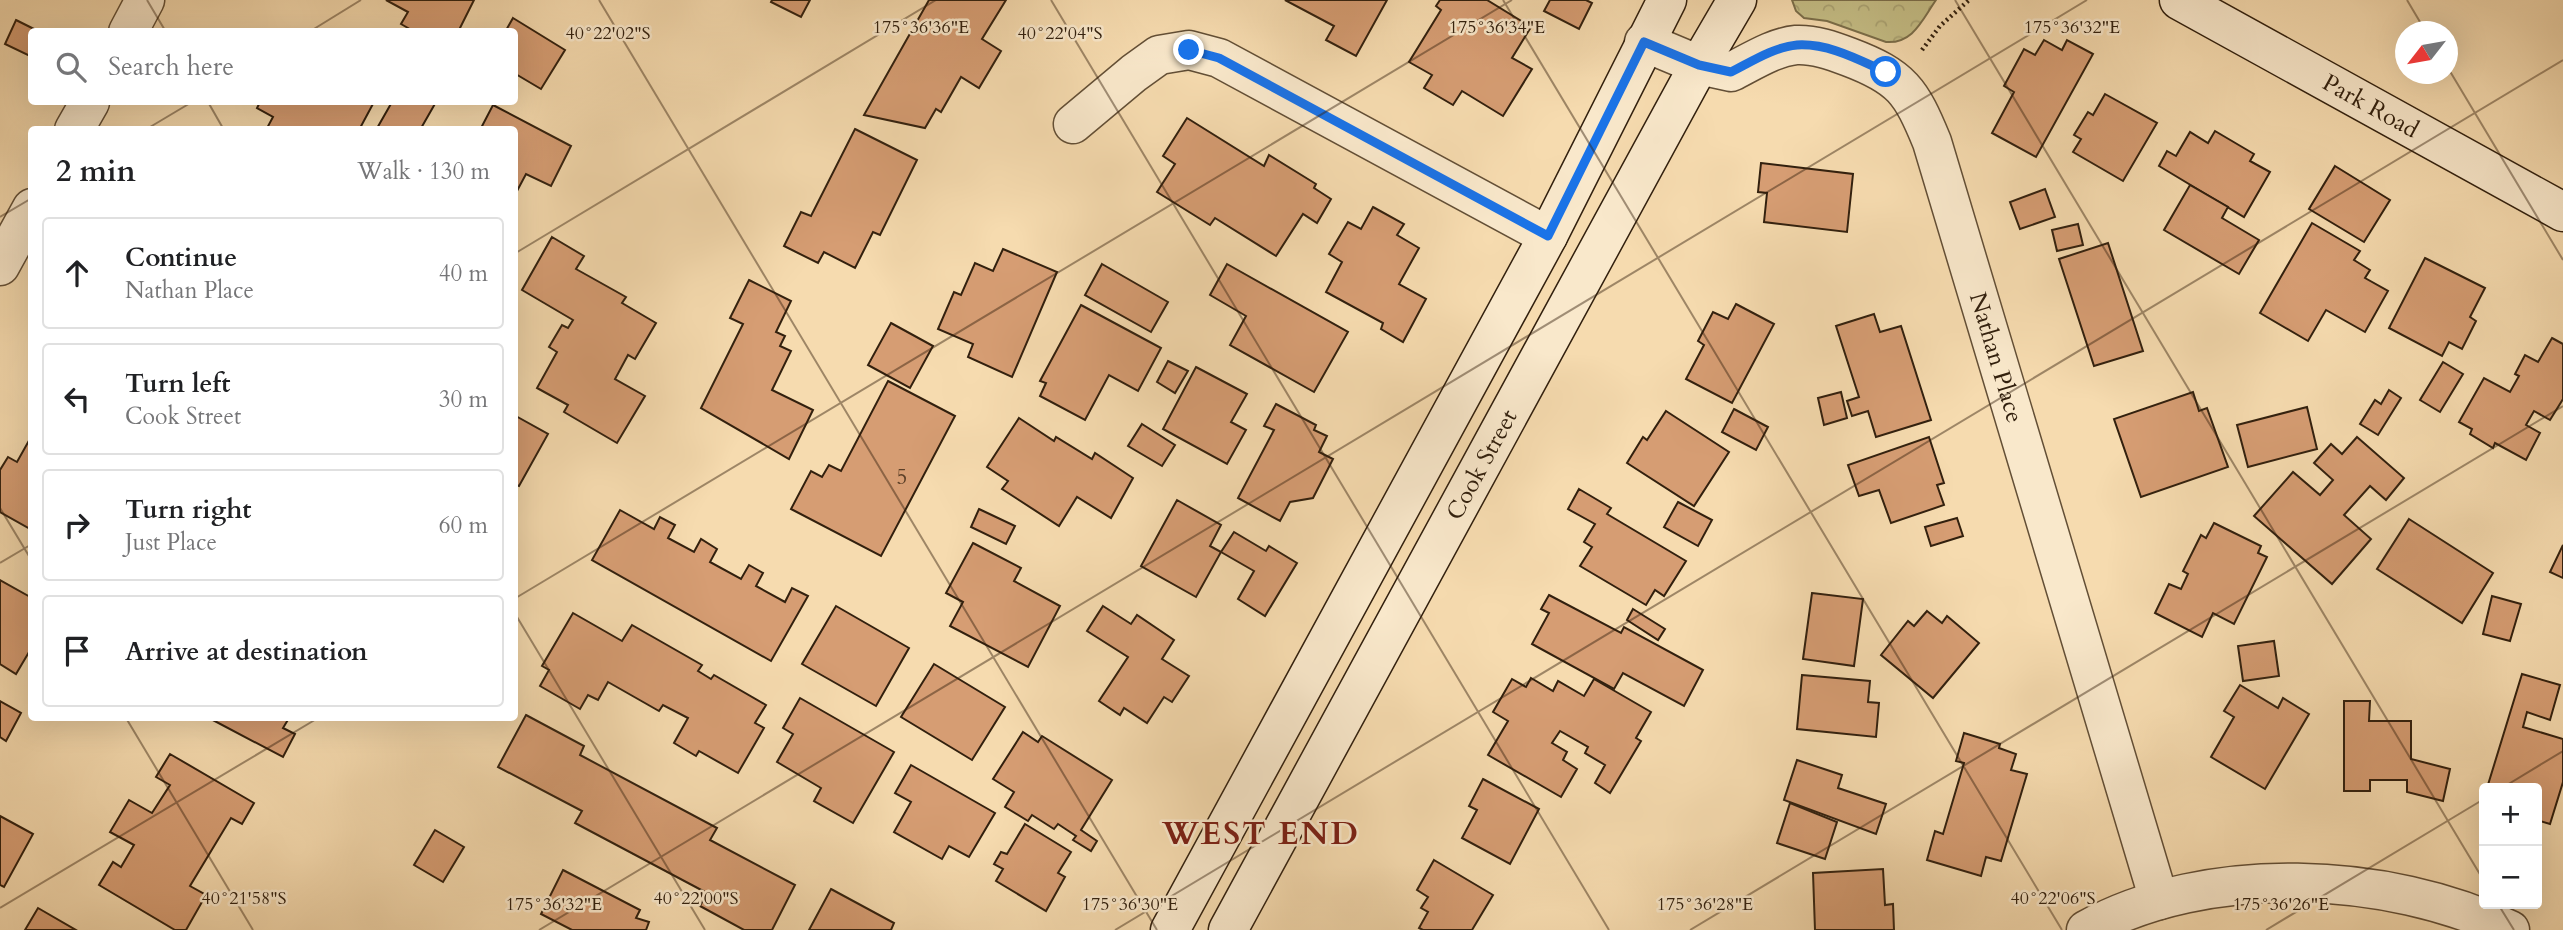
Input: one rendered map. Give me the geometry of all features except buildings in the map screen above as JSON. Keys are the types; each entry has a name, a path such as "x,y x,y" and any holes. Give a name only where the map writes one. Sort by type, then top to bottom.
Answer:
{"street":[{"path":"130,28 145,0"},
{"name":"Cook Street","path":"1170,930 1548,236 1667,0"},
{"name":"Cook Street","path":"1228,930 1699,65 1737,0"},
{"name":"Park Road","path":"2179,0 2563,212"},
{"name":"Nathan Place","path":"1644,42 1699,65 1731,72 1766,54 1797,45 1829,49 1886,72 1904,89 1919,111 1932,142 2159,900"},
{"path":"1073,124 1159,55 1189,50 1219,58 1548,236"},
{"path":"76,126 88,105"},
{"path":"0,266 28,215"},
{"path":"1243,797 1289,819"},
{"path":"2086,930 2159,900 2228,887 2291,882 2360,887 2423,898 2491,920 2510,930"}],"path":[{"path":"1904,89 1921,51 1940,26 1969,0"}],"green space":[{"path":"1792,0 1936,0 1910,35 1895,42 1886,42 1827,21 1804,18 1796,11"}],"district":[{"name":"WEST END","path":"1261,833"}],"route":[{"path":"1189,50 1219,58 1548,236 1644,42 1699,65 1731,72 1766,54 1797,45 1829,49 1886,72"}]}
